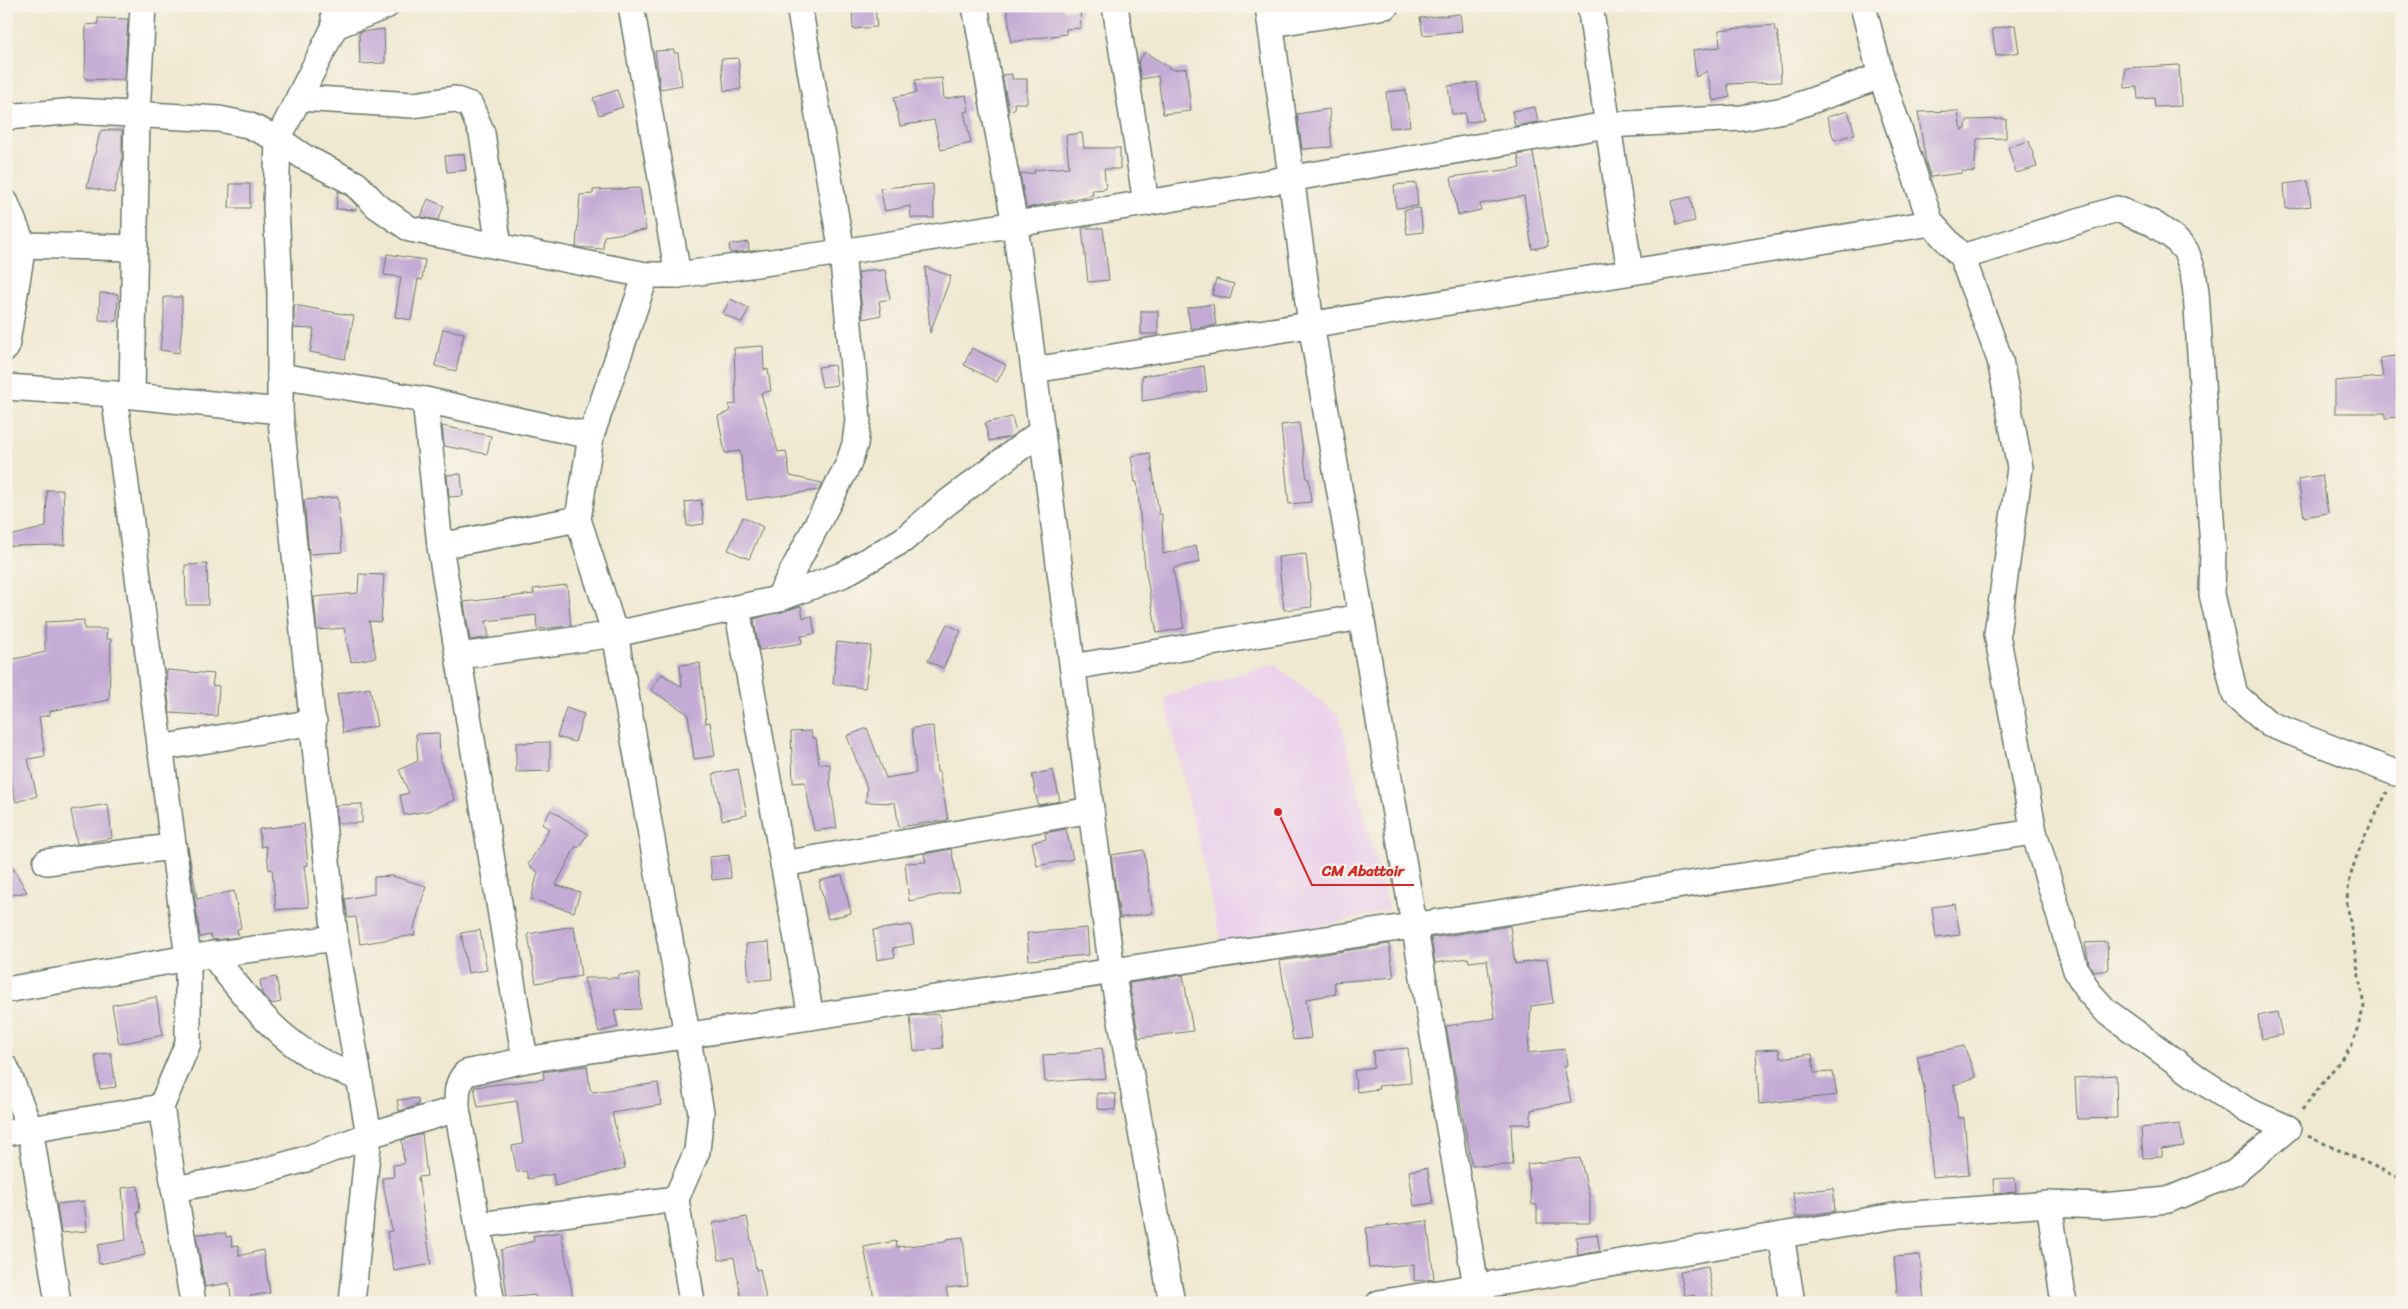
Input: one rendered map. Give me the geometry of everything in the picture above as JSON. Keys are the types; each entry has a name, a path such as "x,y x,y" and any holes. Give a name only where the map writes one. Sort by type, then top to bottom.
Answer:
{"street":[{"path":"144,6 137,113 135,248 123,395 160,748 188,958 188,1042 160,1107 193,1303"},
{"path":"352,1303 369,1135 336,938 280,411 276,205 278,139 299,98 334,16 386,6"},
{"path":"631,6 678,274"},
{"path":"778,599 848,464 855,444 858,420 842,252 799,6"},
{"path":"975,6 1014,225 1112,971 1172,1303"},
{"path":"1115,6 1146,203"},
{"path":"1386,6 1269,15 1311,324 1478,1294"},
{"path":"1590,6 1606,125 1630,272"},
{"path":"1379,1303 1478,1294 1781,1235 1900,1215 2049,1204 2102,1206 2168,1200 2234,1173 2288,1128 2248,1111 2202,1081 2106,1010 2088,992 2076,970 2034,832 1997,634 2020,468 2000,360 1962,257 1931,223 1881,76 1863,6"},
{"path":"6,117 76,111 220,118 248,125 278,139 304,157 356,184 377,206 410,229 646,275 678,274 842,252 1291,179 1606,125 1742,118 1788,109 1881,76"},
{"path":"299,98 413,105 454,100 470,105 482,133 498,246"},
{"path":"6,203 23,245 6,348"},
{"path":"1962,257 2117,210 2154,224 2174,238 2186,251 2193,271 2196,293 2213,548 2212,594 2235,695 2268,724 2396,773"},
{"path":"1034,370 1931,223"},
{"path":"23,245 135,248"},
{"path":"646,275 591,436 578,519 615,634 701,1112 697,1150 676,1198 692,1303"},
{"path":"280,376 425,400 591,436"},
{"path":"6,387 123,395 280,411"},
{"path":"425,400 440,546 460,656 525,1060"},
{"path":"460,656 615,634 778,599 842,575 903,540 944,505 1042,430"},
{"path":"440,546 578,519"},
{"path":"736,608 811,1017"},
{"path":"1073,667 1360,617"},
{"path":"160,748 314,722"},
{"path":"783,864 1091,810"},
{"path":"492,1303 480,1225 457,1109 460,1079 466,1073 525,1060 687,1035 2034,832"},
{"path":"46,862 174,847"},
{"path":"6,990 212,954 336,938"},
{"path":"212,954 270,1025 295,1045 323,1063 359,1078"},
{"path":"6,1068 30,1128 58,1303"},
{"path":"6,1133 160,1107"},
{"path":"174,1189 251,1175 309,1158 369,1135 457,1109"},
{"path":"480,1225 676,1198"},
{"path":"2049,1204 2064,1303"},
{"path":"1781,1235 1792,1303"}],"path":[{"path":"2396,773 2352,866 2348,887 2347,902 2364,1007 2352,1045 2288,1128 2402,1179"}],"shaded area":[{"path":"1274,664 1339,715 1389,910 1268,939 1222,947 1165,697"}],"building":[{"path":"852,6 875,6 877,27 853,29"},
{"path":"1020,6 1063,6 1063,10 1080,9 1081,28 1066,29 1066,34 1011,42 1007,8"},
{"path":"1460,14 1462,31 1423,35 1420,18"},
{"path":"98,18 128,19 124,80 85,79 86,25 98,24"},
{"path":"1774,25 1779,45 1781,82 1727,84 1730,97 1713,101 1707,71 1696,77 1693,50 1720,47 1719,30"},
{"path":"2015,25 2019,52 1996,56 1992,29"},
{"path":"384,29 385,63 360,64 359,32"},
{"path":"674,50 674,53 678,53 682,85 660,89 655,51"},
{"path":"1145,52 1173,70 1186,68 1191,111 1163,114 1158,76 1141,79 1138,62"},
{"path":"738,58 741,89 724,91 721,59"},
{"path":"2179,65 2181,106 2155,107 2154,98 2138,99 2137,87 2125,88 2125,68"},
{"path":"1012,74 1012,79 1027,79 1027,103 1014,103 1015,109 1009,110 1002,75"},
{"path":"942,78 944,99 966,95 969,111 964,112 971,143 941,150 934,120 900,126 894,97 916,93 915,80"},
{"path":"1477,82 1483,120 1466,123 1465,113 1452,114 1448,86"},
{"path":"617,90 623,107 599,115 593,98"},
{"path":"1406,90 1410,126 1390,128 1386,92"},
{"path":"1535,107 1538,122 1515,126 1512,111"},
{"path":"1329,109 1332,147 1302,149 1297,114"},
{"path":"1848,111 1855,134 1834,140 1827,117"},
{"path":"1958,111 1961,130 1966,129 1967,120 2006,119 2006,138 1977,139 1974,172 1962,171 1962,173 1931,177 1926,163 1918,112"},
{"path":"103,130 122,130 122,162 114,193 87,187 100,132"},
{"path":"1082,133 1084,148 1120,148 1120,169 1104,169 1106,189 1092,190 1093,195 1026,208 1020,174 1035,173 1034,170 1069,167 1066,135"},
{"path":"2029,141 2037,167 2016,173 2008,147"},
{"path":"1533,152 1548,246 1532,249 1524,196 1480,204 1481,210 1458,215 1451,177 1520,168 1518,155"},
{"path":"464,154 466,170 447,172 445,156"},
{"path":"2308,181 2311,206 2286,209 2284,184"},
{"path":"1416,183 1418,206 1396,208 1394,185"},
{"path":"230,184 250,184 250,208 229,208"},
{"path":"933,184 934,218 911,218 910,206 885,211 880,188"},
{"path":"640,188 646,230 604,236 603,249 576,247 580,195 593,194 593,190"},
{"path":"338,191 347,196 357,206 356,210 336,209"},
{"path":"1690,197 1695,221 1677,225 1671,201"},
{"path":"428,199 444,206 438,220 421,217"},
{"path":"1420,208 1423,232 1407,234 1404,210"},
{"path":"1082,228 1103,228 1109,280 1088,282"},
{"path":"748,242 749,251 730,253 729,245"},
{"path":"387,254 425,260 422,280 418,279 411,320 395,317 401,277 384,275"},
{"path":"925,267 951,276 930,333"},
{"path":"876,269 877,271 885,270 890,299 879,301 881,315 863,319 858,273"},
{"path":"1216,279 1234,284 1230,299 1212,295"},
{"path":"100,293 118,294 117,321 99,320"},
{"path":"164,297 182,297 179,353 160,350"},
{"path":"730,299 749,308 742,323 723,314"},
{"path":"1213,304 1216,325 1191,329 1187,308"},
{"path":"294,305 354,316 345,359 310,352 314,329 294,328"},
{"path":"1141,311 1158,311 1158,334 1141,334"},
{"path":"443,329 464,333 456,371 435,366"},
{"path":"763,346 764,370 768,369 771,391 761,393 778,452 786,451 790,476 822,483 819,490 747,500 740,451 725,453 718,416 730,412 729,405 736,404 734,348"},
{"path":"972,348 1006,365 997,382 964,365"},
{"path":"2402,355 2402,417 2385,418 2385,413 2335,413 2335,381 2383,377 2380,358"},
{"path":"834,365 837,385 822,387 818,367"},
{"path":"1204,366 1207,391 1142,401 1142,376"},
{"path":"1012,417 1016,433 1010,437 989,441 985,423"},
{"path":"1299,423 1311,502 1289,504 1281,425"},
{"path":"442,426 491,436 487,454 444,446"},
{"path":"1150,453 1159,514 1162,514 1163,554 1196,546 1200,562 1173,568 1184,628 1157,633 1145,567 1137,482 1135,482 1131,456"},
{"path":"461,474 463,496 449,497 447,475"},
{"path":"2322,475 2328,513 2304,517 2298,479"},
{"path":"47,490 63,490 65,545 6,546 6,537 46,527"},
{"path":"338,497 342,552 309,554 304,500"},
{"path":"701,500 704,524 687,526 685,502"},
{"path":"743,517 763,527 749,559 728,550"},
{"path":"1306,554 1312,607 1284,610 1278,557"},
{"path":"207,564 208,605 186,605 185,565"},
{"path":"359,574 384,575 381,622 369,621 376,657 351,662 344,628 317,630 314,597 358,593"},
{"path":"567,585 571,626 537,629 536,615 486,621 489,637 470,640 464,602 534,594 533,589"},
{"path":"801,606 803,618 812,616 815,634 801,636 802,643 759,650 754,619"},
{"path":"84,620 84,629 107,629 106,639 111,639 109,700 50,711 50,715 39,717 45,756 28,759 37,796 16,802 6,762 6,661 45,652 45,622"},
{"path":"947,624 961,631 943,668 928,661"},
{"path":"837,642 871,646 865,688 833,684"},
{"path":"700,663 706,723 710,722 715,756 694,759 688,714 651,690 662,674 682,687 680,665"},
{"path":"167,670 214,674 212,685 219,686 217,716 170,713 166,681"},
{"path":"370,688 377,726 343,733 337,694"},
{"path":"566,708 584,714 575,742 557,737"},
{"path":"933,726 937,772 939,772 948,820 899,827 895,803 866,802 867,788 847,736 867,728 886,778 916,773 912,728"},
{"path":"811,731 812,738 816,738 819,764 830,764 830,783 837,828 814,831 805,782 793,783 791,732"},
{"path":"439,733 440,761 455,800 428,811 404,815 400,795 409,793 399,770 418,761 416,734"},
{"path":"550,742 550,771 516,772 516,743"},
{"path":"738,769 747,815 722,820 713,774"},
{"path":"1053,770 1060,801 1038,805 1032,775"},
{"path":"108,804 112,838 77,844 71,810"},
{"path":"362,804 362,823 337,823 336,805"},
{"path":"551,810 588,834 578,848 576,846 556,885 580,892 574,912 531,899 538,872 528,865 549,829 542,824"},
{"path":"304,824 308,865 304,866 309,907 276,910 272,869 269,870 266,846 261,847 259,829"},
{"path":"1066,829 1073,859 1037,866 1032,842 1046,839 1045,833"},
{"path":"187,842 197,899 234,891 241,928 237,929 239,937 213,940 210,935 200,937"},
{"path":"951,849 960,891 909,901 905,863 926,862 924,854"},
{"path":"1144,850 1153,913 1120,918 1111,855"},
{"path":"729,855 731,878 712,880 710,857"},
{"path":"6,856 27,892 6,896"},
{"path":"842,875 851,913 828,919 819,881"},
{"path":"392,876 426,886 414,928 415,935 360,944 356,917 348,918 345,899 374,894 374,877"},
{"path":"1955,904 1960,935 1936,938 1932,907"},
{"path":"911,925 914,944 893,948 895,957 877,960 873,930"},
{"path":"574,926 581,976 536,983 528,934"},
{"path":"1510,926 1515,964 1547,959 1553,1003 1531,1006 1528,1053 1565,1049 1567,1065 1564,1066 1571,1102 1531,1110 1531,1124 1511,1124 1513,1165 1472,1166 1446,1026 1495,1018 1487,960 1469,962 1468,958 1435,963 1431,938"},
{"path":"1087,928 1089,955 1029,960 1027,933"},
{"path":"480,930 487,970 468,973 461,933"},
{"path":"769,942 772,979 749,981 746,944"},
{"path":"2107,942 2108,970 2094,972 2089,964 2085,943"},
{"path":"1389,944 1394,977 1334,982 1336,994 1306,999 1311,1038 1293,1040 1280,961"},
{"path":"639,974 641,1009 614,1010 618,1027 599,1032 584,978 618,978 618,975"},
{"path":"1183,975 1193,1031 1139,1038 1129,983"},
{"path":"276,977 281,1002 271,1004 262,994 260,980"},
{"path":"156,997 163,1035 119,1044 112,1005"},
{"path":"2277,1012 2282,1035 2262,1039 2258,1016"},
{"path":"939,1014 943,1048 914,1051 910,1016"},
{"path":"1964,1046 1976,1077 1954,1085 1958,1118 1964,1118 1969,1174 1933,1177 1924,1088 1917,1056"},
{"path":"1102,1048 1106,1078 1045,1082 1043,1055 1080,1053 1080,1051"},
{"path":"1408,1048 1411,1083 1378,1086 1379,1089 1357,1092 1354,1071 1374,1067 1373,1051"},
{"path":"1779,1049 1780,1058 1812,1054 1814,1073 1833,1072 1837,1095 1759,1104 1756,1050"},
{"path":"111,1053 116,1087 100,1089 95,1055"},
{"path":"587,1066 590,1089 593,1092 658,1083 661,1105 612,1113 625,1168 555,1186 553,1174 528,1179 526,1171 517,1172 512,1146 523,1144 517,1101 478,1107 474,1087 544,1079 543,1072"},
{"path":"2116,1075 2117,1118 2077,1119 2075,1078"},
{"path":"1097,1093 1116,1094 1115,1110 1097,1109"},
{"path":"418,1098 418,1105 399,1111 397,1100"},
{"path":"2180,1124 2184,1146 2162,1149 2162,1157 2143,1158 2141,1128"},
{"path":"422,1134 427,1176 418,1177 431,1264 394,1271 387,1232 392,1231 382,1178 394,1177 393,1165 404,1164 402,1140"},
{"path":"1580,1158 1590,1199 1590,1223 1537,1223 1537,1205 1532,1205 1527,1164"},
{"path":"1427,1168 1433,1203 1414,1206 1409,1171"},
{"path":"2015,1178 2016,1192 1994,1194 1993,1179"},
{"path":"138,1186 140,1212 137,1212 145,1255 99,1264 98,1245 126,1240 122,1188"},
{"path":"1833,1188 1835,1211 1796,1217 1793,1193"},
{"path":"84,1201 87,1231 61,1233 57,1204"},
{"path":"747,1217 756,1270 760,1269 767,1303 742,1303 734,1257 719,1260 713,1223"},
{"path":"1427,1221 1434,1279 1414,1281 1414,1264 1369,1268 1366,1228"},
{"path":"561,1232 574,1303 536,1303 535,1295 507,1298 501,1250 534,1241 533,1236"},
{"path":"226,1233 226,1237 231,1236 232,1246 239,1245 239,1256 263,1250 270,1293 250,1296 252,1303 232,1303 229,1283 205,1287 196,1234"},
{"path":"1597,1234 1600,1251 1578,1255 1576,1237"},
{"path":"963,1237 968,1286 946,1288 949,1303 914,1303 913,1296 875,1303 864,1247 896,1241 897,1247 946,1242 946,1239"},
{"path":"1920,1255 1924,1303 1898,1303 1894,1257"},
{"path":"1708,1266 1714,1303 1695,1303 1694,1295 1685,1297 1680,1271"}],"place":[{"name":"CM Abattoir","path":"1278,812"}]}
